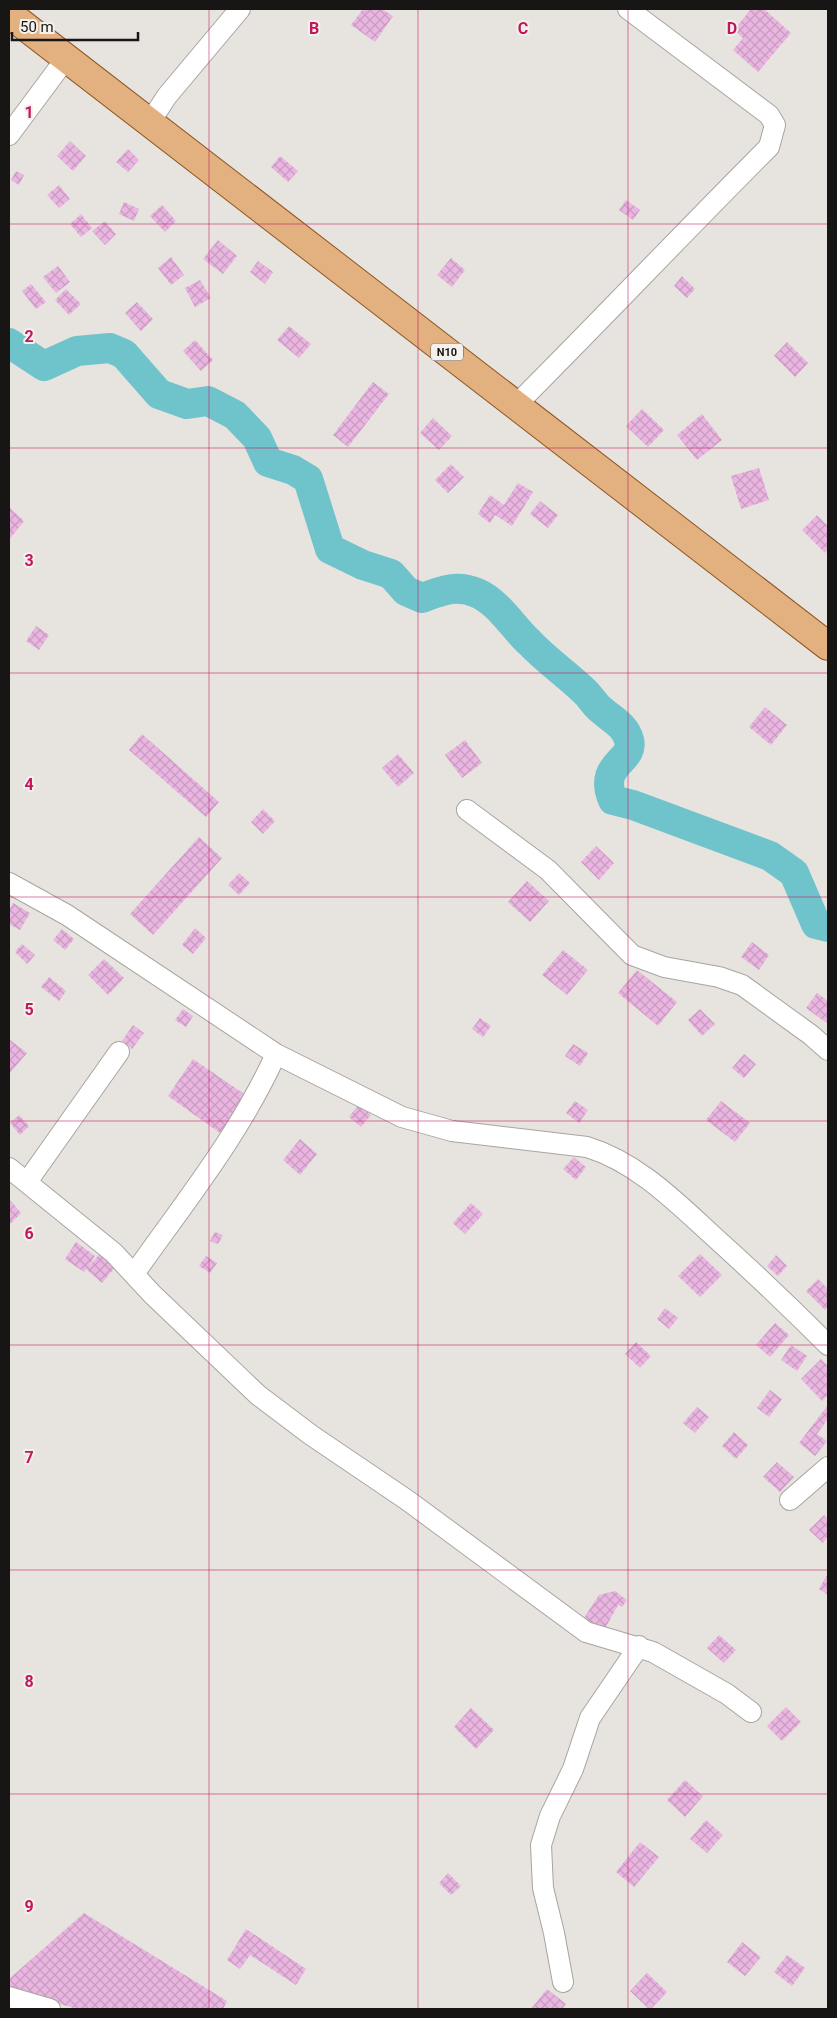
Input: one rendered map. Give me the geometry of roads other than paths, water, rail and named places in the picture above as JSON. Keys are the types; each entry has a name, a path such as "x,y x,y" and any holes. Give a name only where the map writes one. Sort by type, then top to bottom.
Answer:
{"main road":[{"name":"N10","path":"9,14 828,646"}],"street":[{"path":"150,122 167,96 240,9"},
{"path":"516,405 602,320 675,241 769,147 773,136 775,125 769,115 628,9"},
{"path":"9,136 67,58"},
{"path":"467,810 548,870 632,955 664,967 719,977 742,985 811,1035 828,1050"},
{"path":"9,883 67,915 276,1054 402,1117 452,1131 587,1147 606,1153 635,1170 678,1204 781,1297 828,1345"},
{"path":"27,1182 119,1052"},
{"path":"134,1274 231,1138 259,1092 276,1054"},
{"path":"9,1168 114,1253 258,1395 310,1435 414,1505 586,1632 639,1646 727,1694 751,1712"},
{"path":"790,1500 828,1466"},
{"path":"563,1982 554,1933 542,1888 541,1845 550,1816 573,1769 590,1718 639,1646"},
{"path":"9,1997 50,2009"}],"waterway":[{"path":"9,343 44,366 77,351 110,348 124,354 159,394 187,404 208,401 235,415 257,438 268,462 293,470 308,479 330,549 363,565 391,574 406,591 422,598 442,591 456,589 470,590 485,597 498,608 535,649 585,692 602,711 620,725 627,734 629,747 610,778 609,788 613,800 633,805 770,856 794,873 816,924 828,927"}]}
